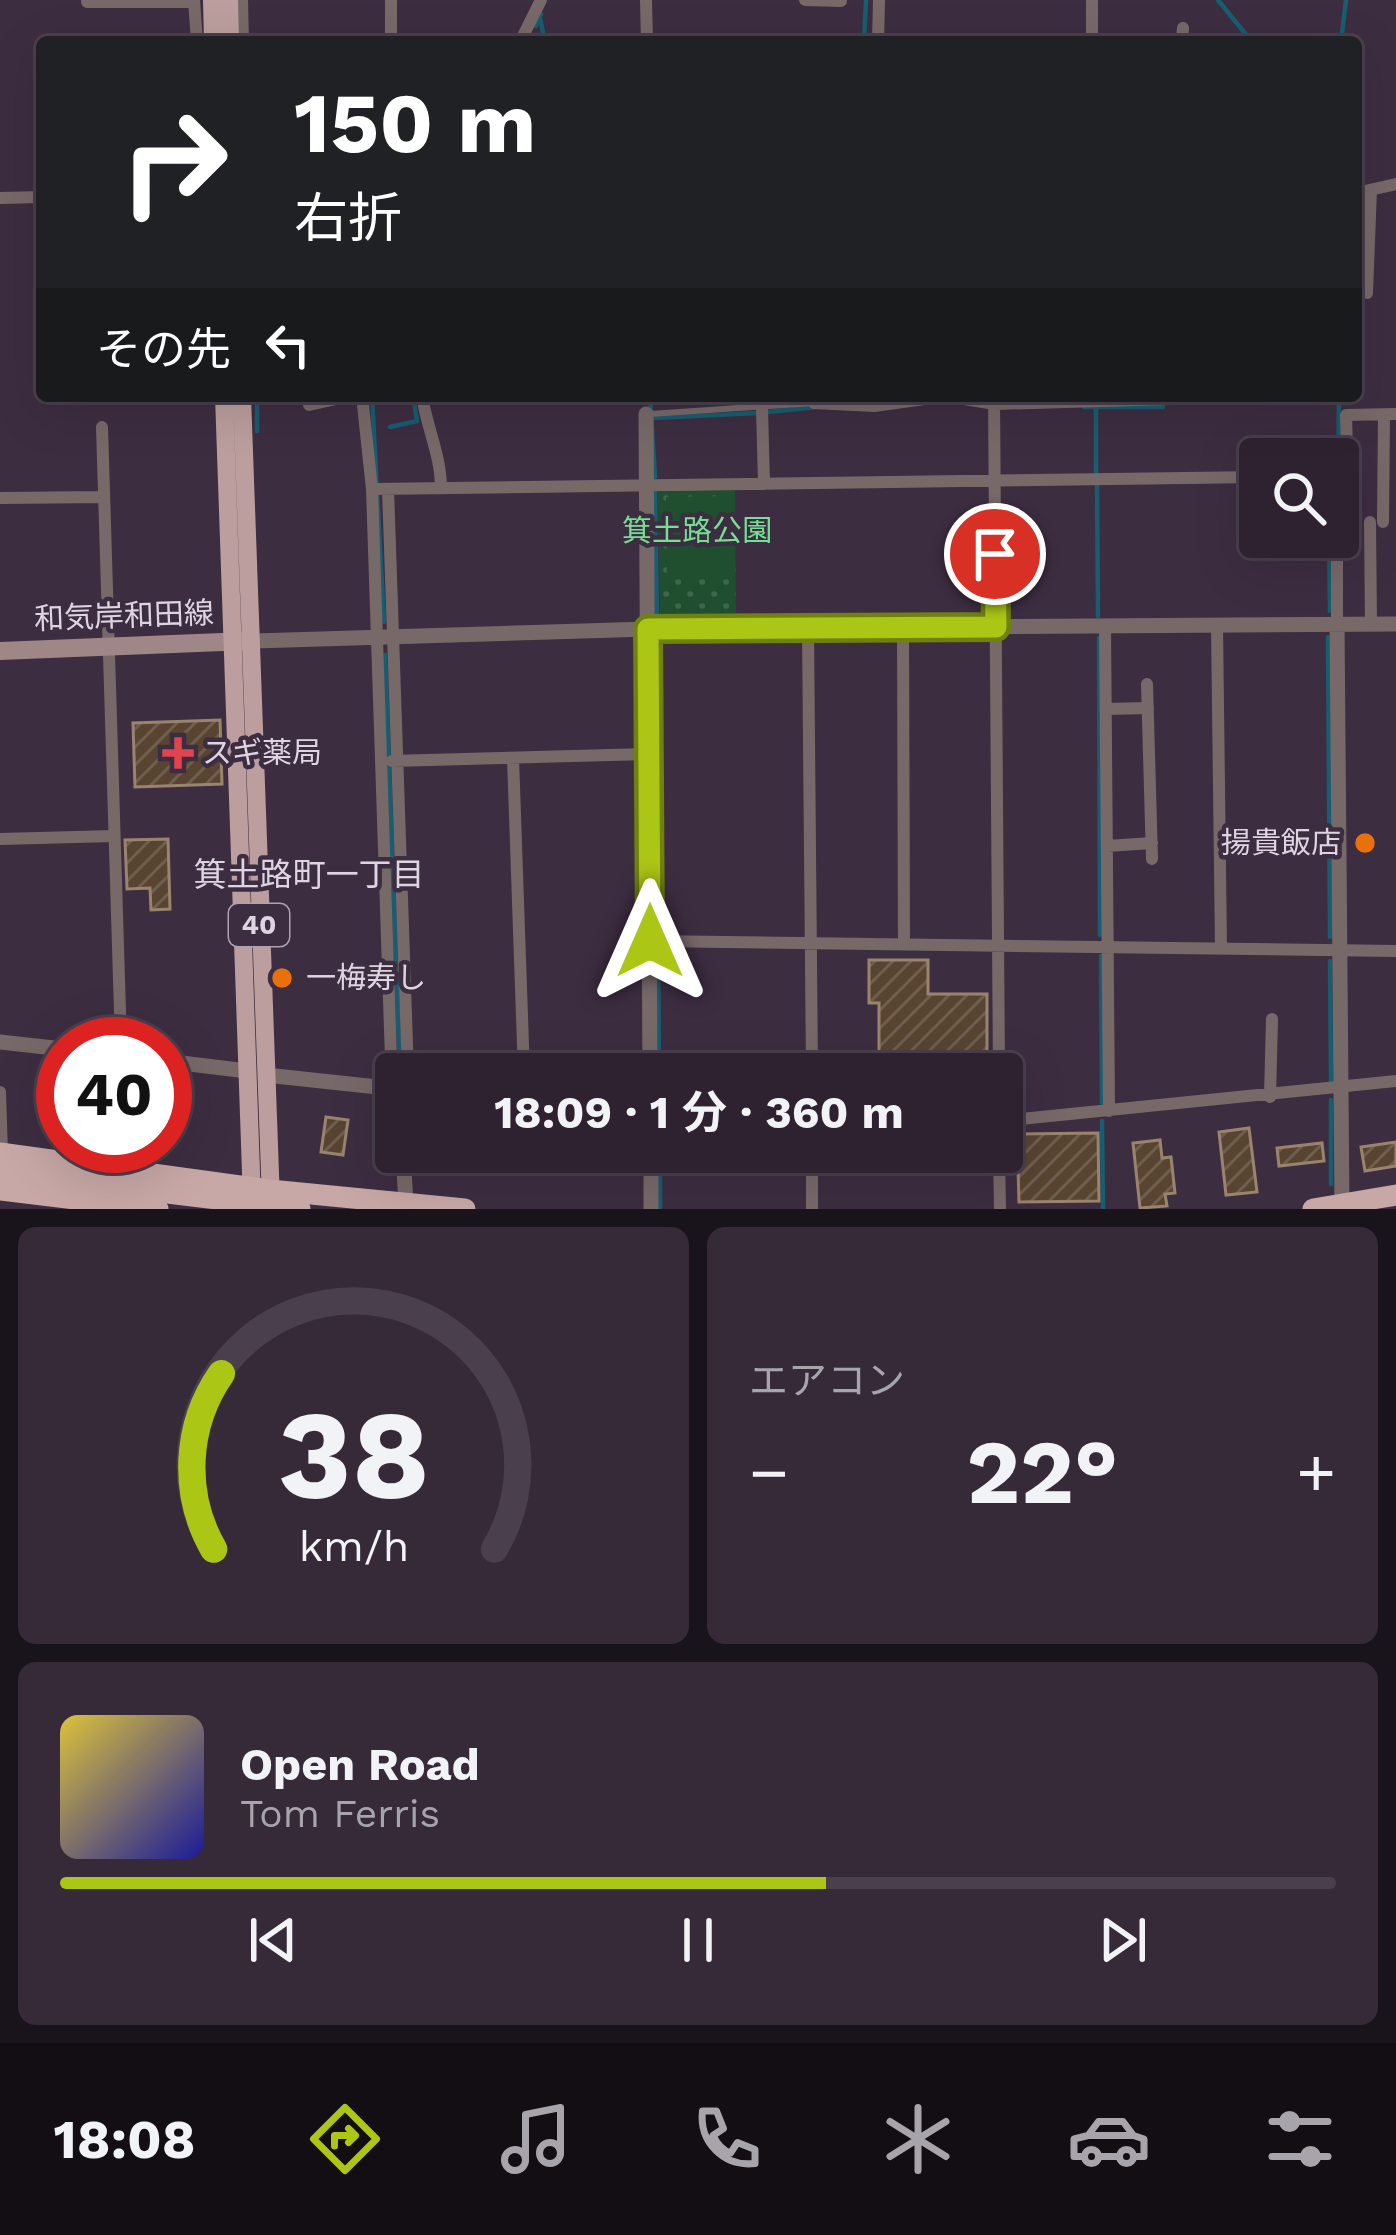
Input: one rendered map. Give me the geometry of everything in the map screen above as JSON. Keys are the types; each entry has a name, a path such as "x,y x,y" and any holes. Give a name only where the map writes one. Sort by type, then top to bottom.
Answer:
{"highway":[{"path":"1,1160 261,1199 465,1209"},
{"path":"1,1160 300,1209"},
{"path":"0,1190 158,1209"},
{"path":"1313,1209 1396,1195"}],"main road":[{"path":"229,0 230,36"},
{"path":"200,1 211,36"},
{"name":"40","path":"224,402 242,641"},
{"name":"40","path":"242,402 242,641 261,1199"},
{"name":"和気岸和田線","path":"0,651 242,641"}],"street":[{"path":"242,0 243,36"},
{"path":"391,0 391,36"},
{"path":"523,36 541,0"},
{"path":"646,0 646,36"},
{"path":"805,0 841,1"},
{"path":"878,36 879,0"},
{"path":"1092,0 1092,36"},
{"path":"87,2 128,9 200,1 197,36"},
{"path":"1362,192 1396,184"},
{"path":"1367,293 1371,190"},
{"path":"0,198 36,197"},
{"path":"309,405 323,402"},
{"path":"363,402 380,489 393,1053"},
{"path":"423,402 430,442 441,462 441,488"},
{"path":"646,402 650,1053"},
{"path":"849,402 874,406 903,402"},
{"path":"994,402 999,1053"},
{"path":"761,408 764,484"},
{"path":"1345,438 1346,415 1390,414 1371,624"},
{"path":"102,427 120,1017"},
{"path":"380,489 1239,477"},
{"path":"0,498 104,497"},
{"path":"1340,558 1342,1207"},
{"path":"242,641 648,629 1396,624"},
{"path":"1217,625 1221,949"},
{"path":"1106,626 1109,1112"},
{"path":"903,627 904,944"},
{"path":"808,628 812,1053"},
{"path":"1147,684 1152,859"},
{"path":"1106,709 1148,707"},
{"path":"389,761 648,754"},
{"path":"513,758 523,1053"},
{"path":"389,761 407,1053"},
{"path":"0,839 114,836"},
{"path":"1107,846 1152,843"},
{"path":"650,941 1396,952"},
{"path":"1270,1097 1271,1019"},
{"path":"0,1042 36,1046"},
{"path":"192,1065 375,1087"},
{"path":"1023,1118 1341,1091 1396,1081"},
{"path":"0,1092 1,1160"},
{"path":"404,1173 406,1204"},
{"path":"651,1173 651,1209"},
{"path":"812,1173 812,1209"},
{"path":"999,1173 1000,1209"}],"lane":[{"path":"646,414 801,402"}],"green space":[{"name":"箕土路公園","path":"735,487 736,624 665,625 660,620 658,492"},
{"path":"729,496 729,578 667,578 666,497"}],"building":[{"name":"スギ薬局","path":"220,720 222,784 135,787 133,723"},
{"path":"168,839 170,909 151,910 150,888 127,889 125,840"},
{"path":"869,960 928,960 928,994 987,994 987,1053 879,1053 879,1003 869,1003"},
{"path":"326,1117 348,1120 343,1155 321,1152"},
{"path":"1249,1128 1257,1192 1226,1195 1219,1132"},
{"path":"1098,1133 1099,1201 1019,1202 1023,1134"},
{"path":"1160,1140 1162,1158 1171,1157 1175,1193 1165,1194 1167,1206 1140,1208 1133,1143"},
{"path":"1396,1142 1396,1166 1365,1171 1361,1147"},
{"path":"1322,1143 1324,1161 1279,1166 1277,1148"}],"waterway":[{"path":"864,36 866,0"},
{"path":"1218,0 1247,36"},
{"path":"1342,36 1346,0"},
{"path":"536,26 541,14"},
{"path":"540,18 544,36"},
{"path":"257,402 257,431"},
{"path":"372,402 384,622"},
{"path":"390,427 417,421 414,402"},
{"path":"650,402 655,477"},
{"path":"1084,407 1163,407 1163,402"},
{"path":"1339,402 1339,438"},
{"path":"768,412 817,407"},
{"path":"1096,407 1096,473"},
{"path":"654,418 757,413"},
{"path":"1097,484 1098,616"},
{"path":"655,492 657,616"},
{"path":"1329,558 1330,611"},
{"path":"1328,637 1330,937"},
{"path":"1099,638 1100,935"},
{"path":"656,640 658,937"},
{"path":"385,655 399,1053"},
{"path":"658,947 659,1053"},
{"path":"1101,956 1102,1103"},
{"path":"1330,961 1331,1085"},
{"path":"1331,1100 1331,1184"},
{"path":"1102,1121 1103,1209"},
{"path":"660,1173 660,1208"}],"place":[{"name":"スギ薬局","path":"178,753"},
{"name":"揚貴飯店","path":"1365,843"},
{"name":"一梅寿し","path":"282,978"}],"district":[{"name":"箕土路町一丁目","path":"309,874"}],"route":[{"path":"650,941 648,629 996,627 995,554"}]}
